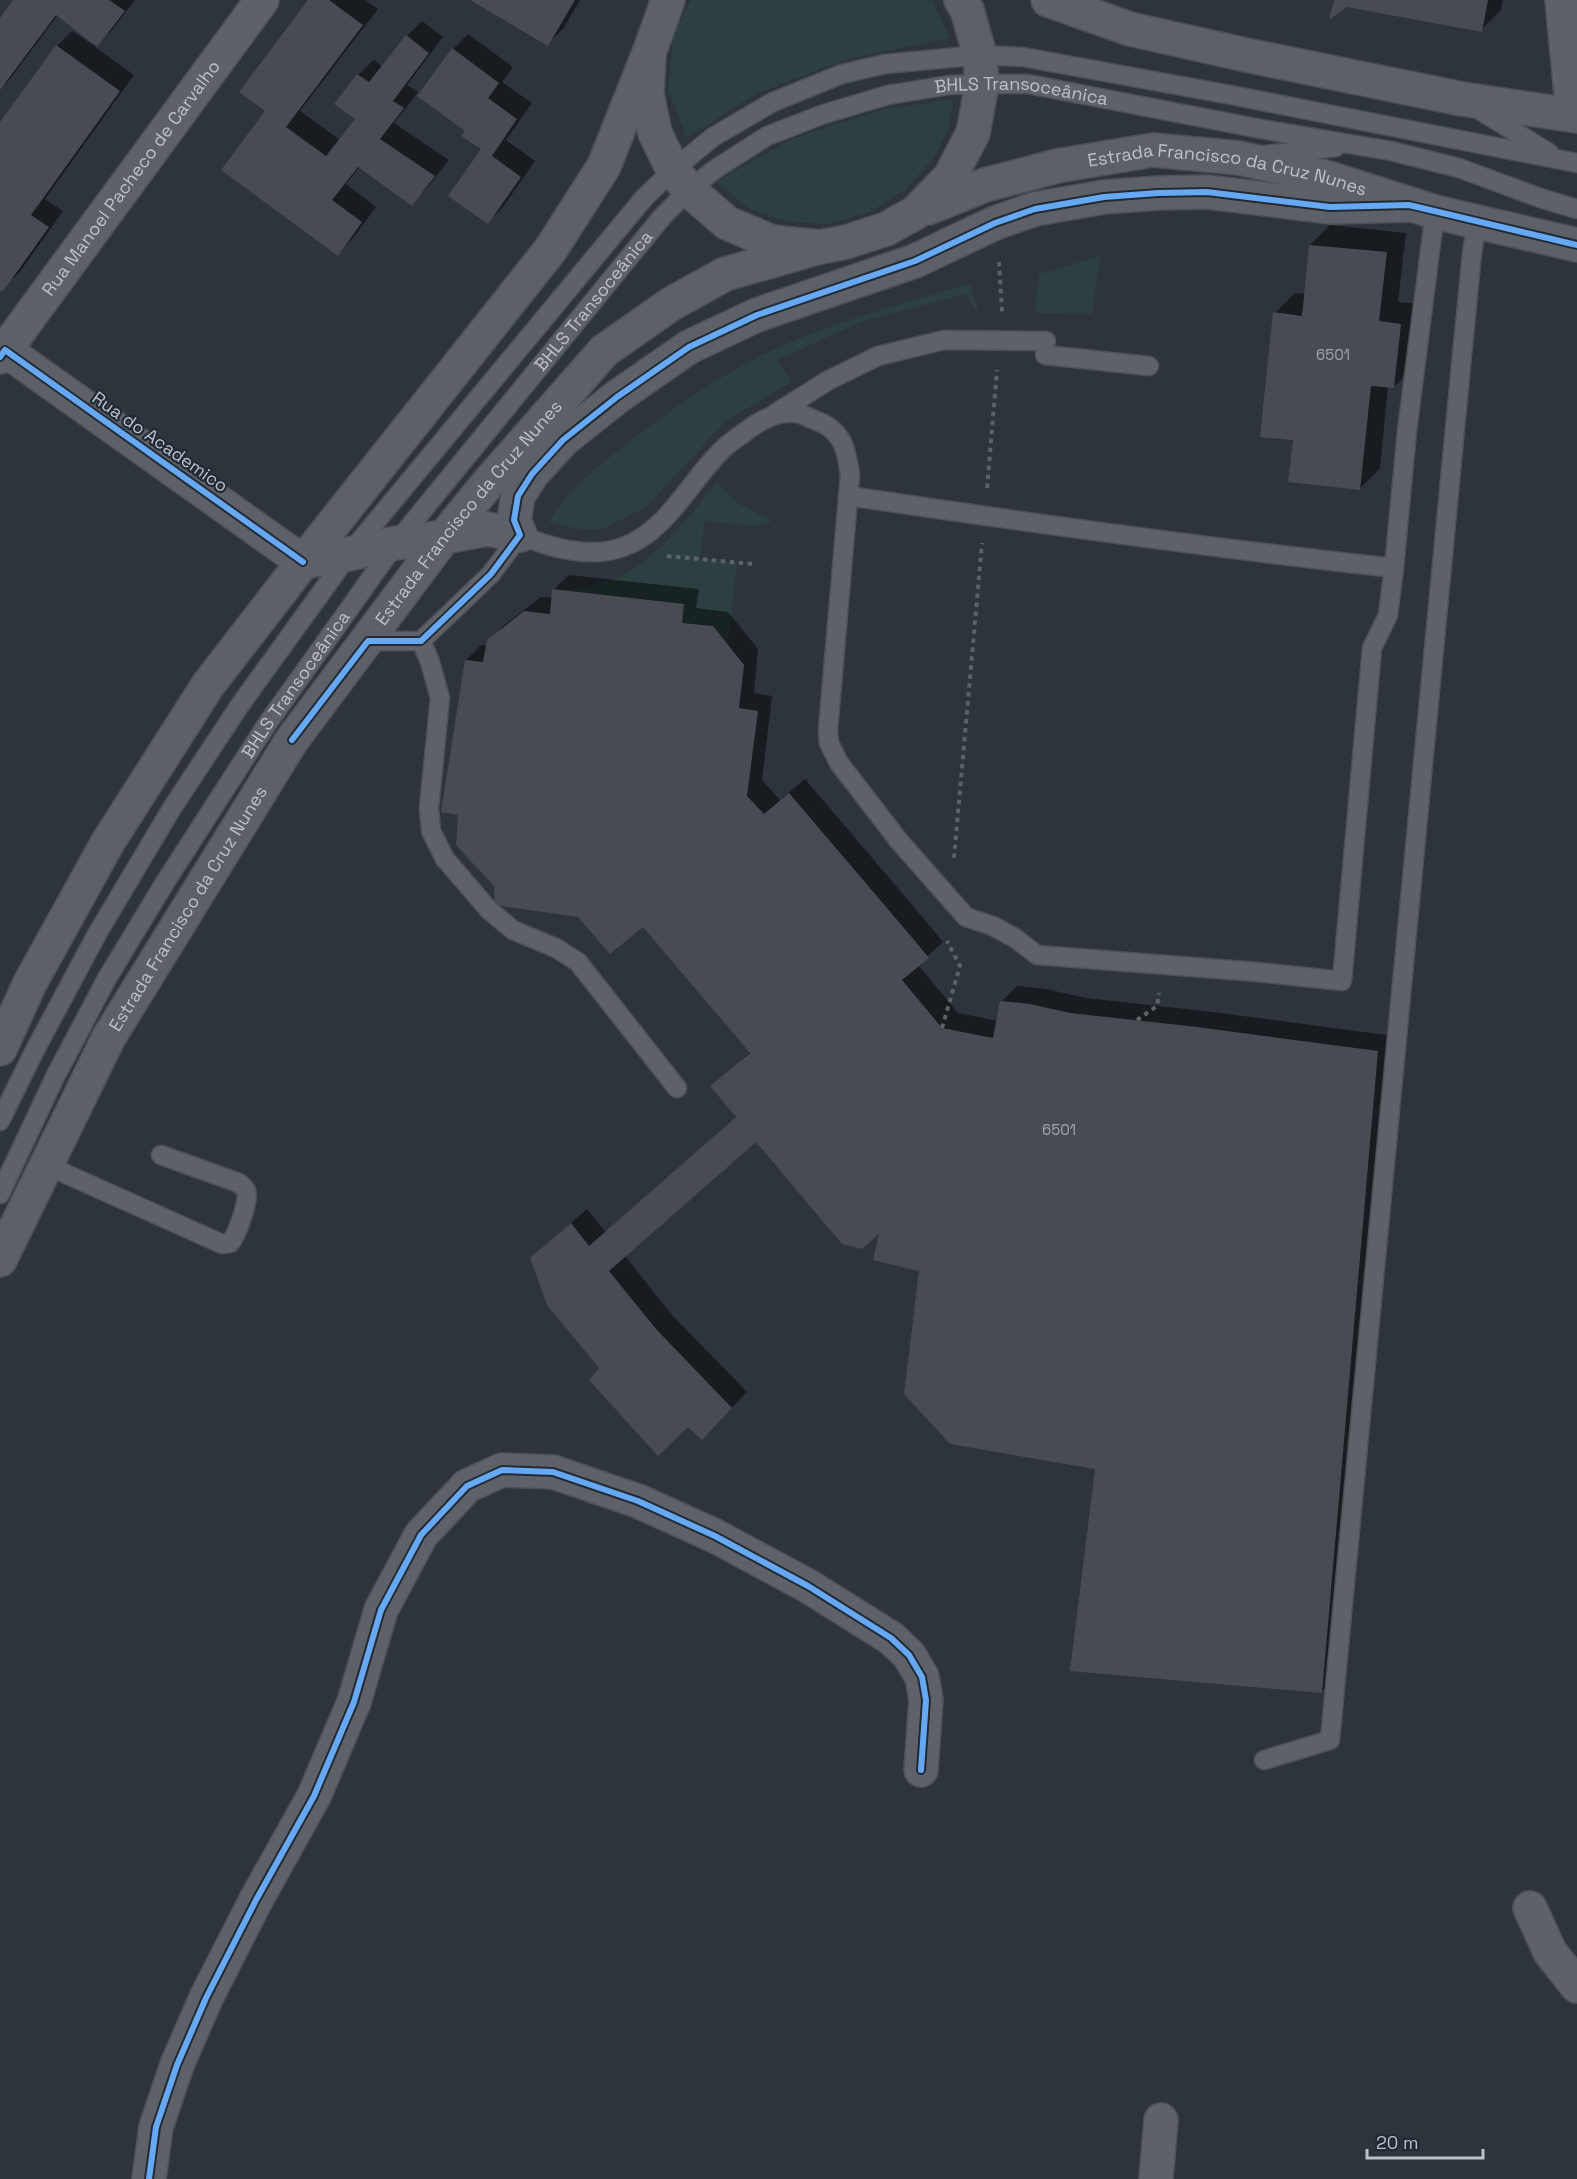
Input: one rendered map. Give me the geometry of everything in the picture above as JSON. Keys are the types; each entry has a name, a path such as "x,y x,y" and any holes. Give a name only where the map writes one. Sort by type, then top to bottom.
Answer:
{"main road":[{"path":"649,53 647,94 656,133 681,180 728,223 772,242 820,247 846,242 886,229 915,213 950,177 973,133 981,69 967,10 961,0"},
{"path":"1048,0 1130,29 1246,55 1462,99 1575,116"},
{"path":"0,1048 30,983 108,842 208,685 551,249 603,166 649,53 666,2"},
{"name":"Estrada Francisco da Cruz Nunes","path":"915,213 985,185 1057,166 1153,150 1239,158 1325,177 1422,208 1577,245"},
{"path":"520,535 514,520 518,496 532,474 572,433 617,397 689,347 757,315 915,261 995,223 1035,209 1104,197 1158,193 1208,192 1330,207 1422,208"},
{"name":"Estrada Francisco da Cruz Nunes","path":"0,1260 109,1037 292,740 444,537 604,351 671,303 724,274 820,247"},
{"name":"Rua do Academico","path":"2,351 303,562"},
{"path":"520,535 504,522 495,505 489,482 513,483 532,474"},
{"path":"303,562 396,543 487,529 520,535"}],"street":[{"name":"Rua Manoel Pacheco de Carvalho","path":"2,351 262,0"},
{"path":"1562,0 1575,116"},
{"path":"149,2179 156,2127 177,2065 206,1998 256,1900 314,1797 354,1702 381,1610 421,1535 467,1486 502,1470 553,1472 638,1501 736,1547 808,1586 891,1638 909,1655 922,1677 926,1700 921,1770"},
{"path":"1530,1908 1550,1952 1577,1986"},
{"path":"1156,2179 1161,2120"}],"lane":[{"name":"BHLS Transoceânica","path":"0,1121 97,934 172,808 240,705 349,554 644,198 681,180 714,170 767,136 824,114 888,95 949,85 981,69 1023,57 1577,163"},
{"name":"BHLS Transoceânica","path":"0,1194 55,1077 106,980 158,893 267,723 396,543 662,217 681,180 713,137 773,102 842,74 885,64 981,69 1028,84 1261,129 1358,144 1459,168 1577,209"},
{"path":"1462,99 1558,159"},
{"path":"1239,158 1358,144"},
{"path":"772,415 795,413 816,420 835,430 847,451 850,475 828,730 830,743 839,763 892,832 966,917 993,926 1015,938 1037,956 1257,972 1342,981 1372,648 1388,615 1394,568 1407,431 1422,208"},
{"path":"1264,1760 1329,1740 1460,366 1477,222"},
{"path":"368,641 422,641 491,574 520,535 537,543 599,552 622,548 646,536 673,508 721,450 756,423 829,380 878,356 944,340 1000,341 1149,366"},
{"path":"848,496 984,518 1394,568"},
{"path":"422,641 440,698 429,808 431,831 445,859 489,910 513,930 556,948 578,962 677,1088"},
{"path":"46,1165 222,1244 230,1243 236,1237 247,1199 246,1190 239,1183 161,1155"}],"path":[{"path":"942,1028 960,966 946,940 1003,317 995,223"}],"green space":[{"path":"691,0 932,0 950,38 848,59 757,93 687,138 668,90 673,36"},
{"path":"953,99 949,128 932,160 904,190 870,212 828,224 790,222 748,208 717,181 794,138 881,110"},
{"path":"1101,256 1092,314 1035,313 1039,274"},
{"path":"970,284 980,319 966,294 861,322 777,360 792,382 726,421 645,508 602,529 579,529 549,522 565,499 585,478 646,429 716,381 795,340 869,313"},
{"path":"717,482 739,504 772,521 755,526 705,521 700,558 737,563 728,645 713,627 682,623 684,604 562,590 607,582 635,568 661,547"}],"building":[{"path":"13,0 109,0 125,11 97,47 56,15 0,90 0,18"},
{"path":"308,0 329,0 363,25 286,127 326,156 355,119 334,104 357,74 369,82 406,35 429,53 393,101 404,108 380,139 435,176 412,206 358,167 332,200 362,222 338,256 221,170 265,111 239,92"},
{"path":"470,0 575,0 548,46"},
{"path":"1334,0 1488,0 1482,32 1347,7 1329,20"},
{"path":"56,45 120,91 31,215 49,227 4,290 0,292 0,122"},
{"path":"452,48 499,83 488,98 517,119 492,156 521,177 488,224 448,196 481,149 461,136 465,131 417,96"},
{"path":"1309,245 1387,252 1379,321 1401,324 1394,388 1371,386 1360,490 1288,482 1293,440 1260,437 1273,312 1302,316"},
{"path":"552,589 684,604 682,623 713,626 744,665 739,708 758,711 747,796 764,814 789,793 915,941 929,958 902,980 942,1028 993,1038 1000,1001 1030,1004 1070,1013 1378,1051 1322,1693 1070,1671 1095,1469 950,1444 904,1394 919,1271 873,1260 879,1234 862,1249 842,1244 756,1142 609,1271 656,1329 732,1408 702,1440 688,1427 658,1456 589,1380 599,1368 547,1305 530,1258 571,1223 589,1246 736,1117 710,1086 750,1053 643,927 610,954 578,917 495,905 494,886 456,845 458,815 441,812 465,660 483,662 487,640 524,611 550,614"}],"cycle path":[{"path":"292,740 368,641 421,641 491,574 520,535 514,520 518,496 532,474 563,440 617,397 689,347 757,315 915,261 995,223 1035,209 1104,197 1207,192 1330,207 1409,205 1577,245"},
{"path":"0,357 5,350 303,562"},
{"path":"149,2179 156,2127 177,2065 206,1998 256,1900 314,1796 354,1702 381,1610 421,1535 467,1486 502,1470 553,1472 638,1501 715,1536 808,1586 891,1638 909,1655 922,1677 926,1700 921,1770"}]}
